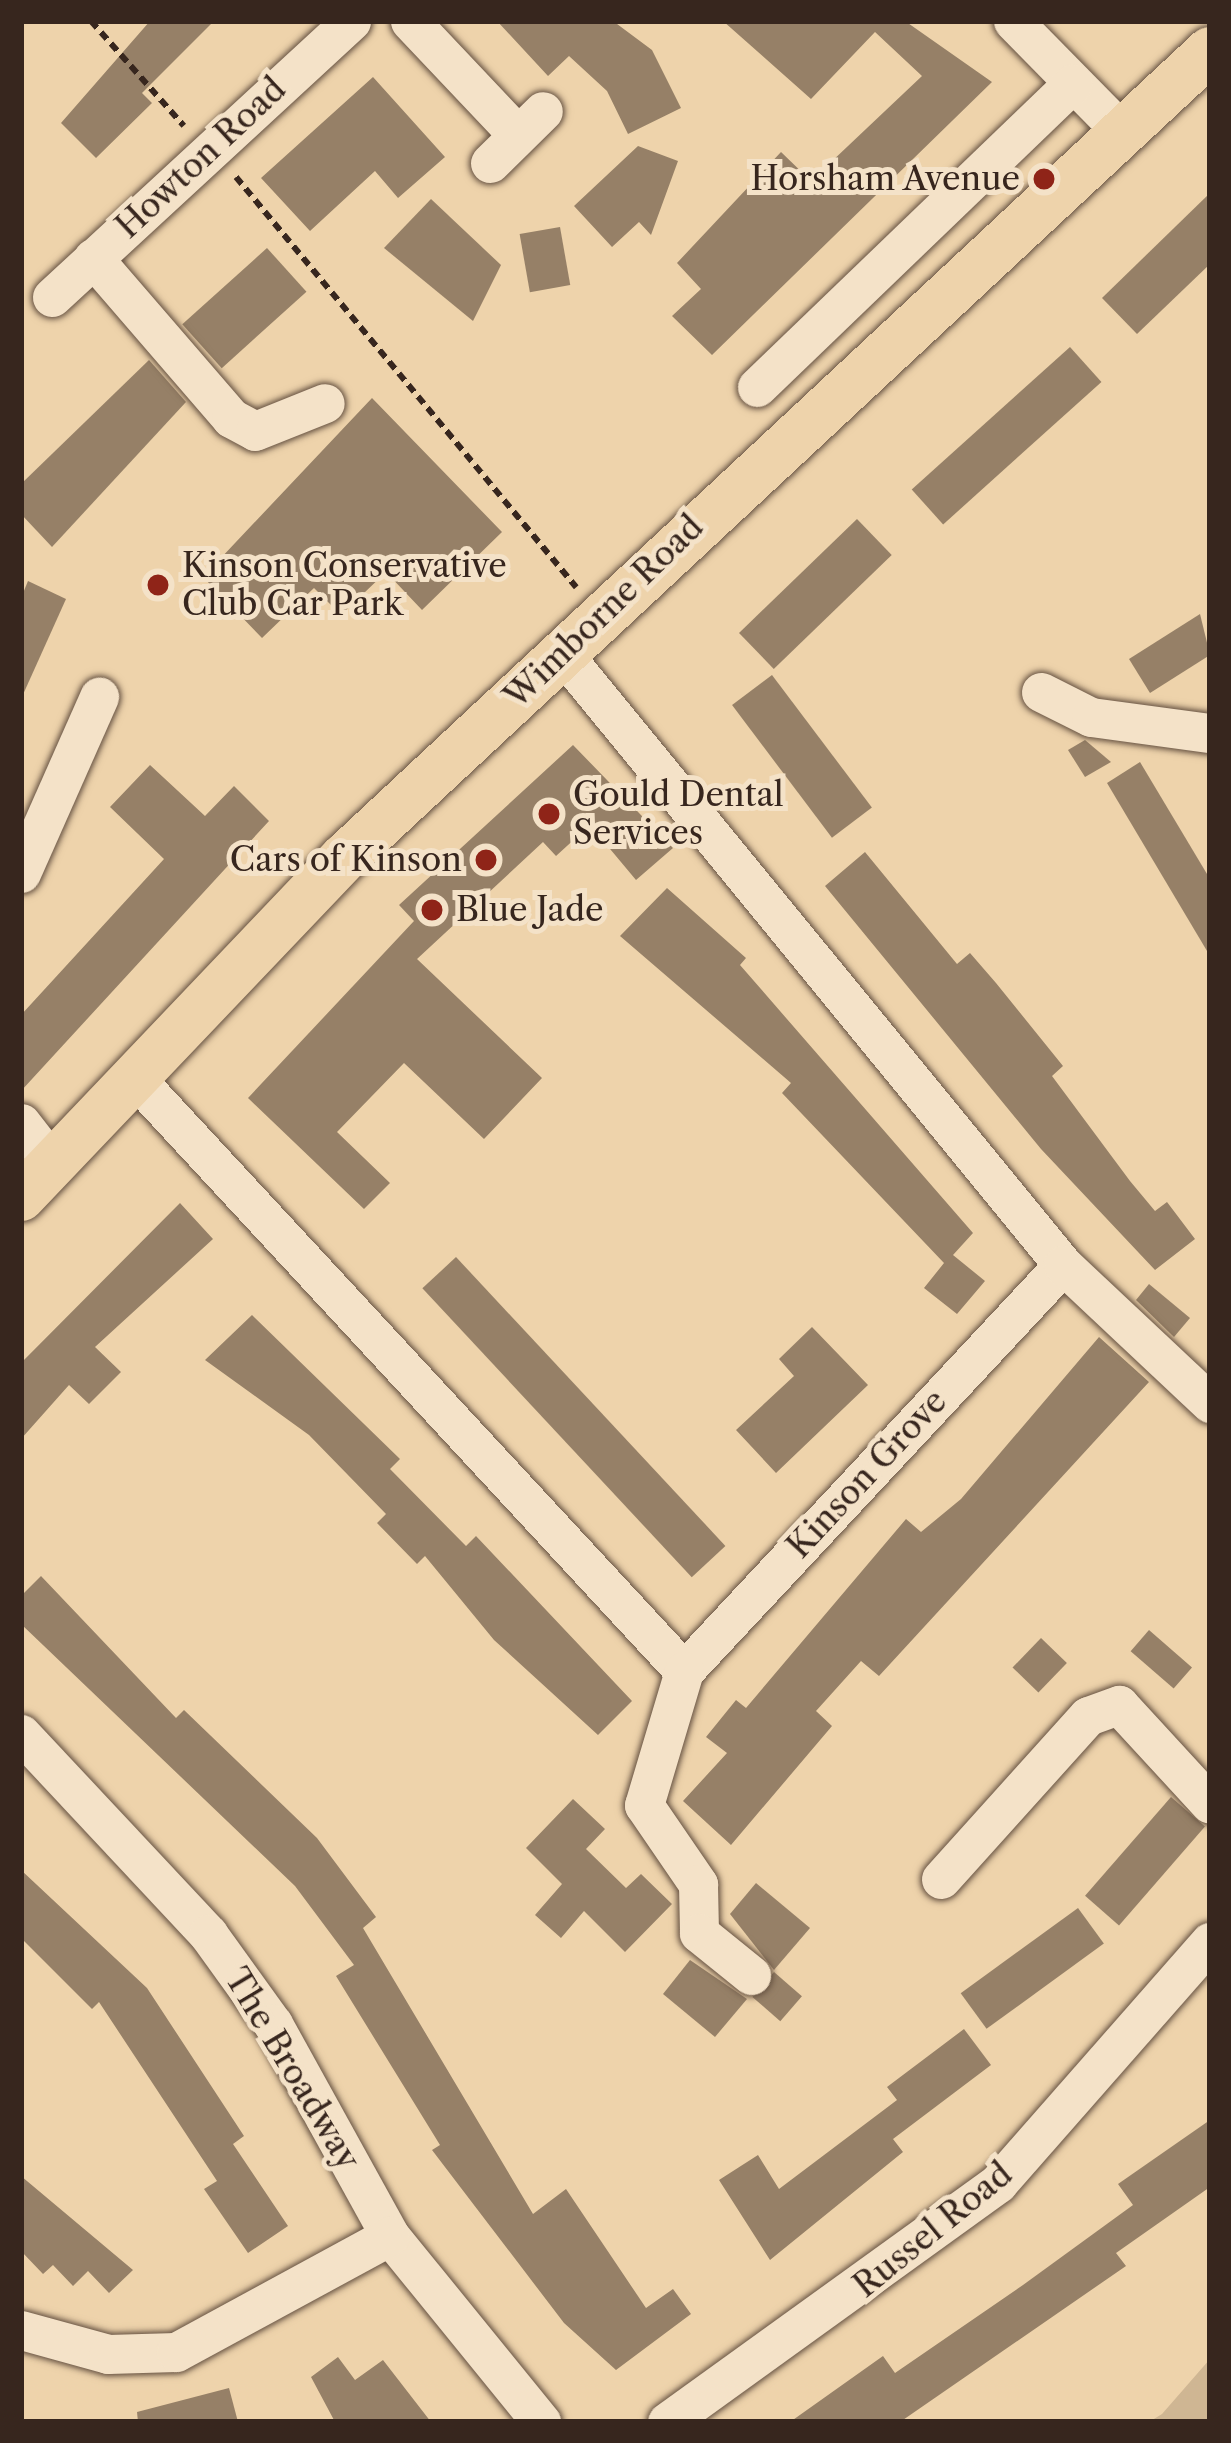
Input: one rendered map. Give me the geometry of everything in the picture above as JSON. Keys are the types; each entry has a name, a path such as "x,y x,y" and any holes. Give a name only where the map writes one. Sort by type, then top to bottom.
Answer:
{"main road":[{"name":"Wimborne Road","path":"37,1180 345,856 1210,51"}],"street":[{"name":"Howton Road","path":"52,297 351,21"},
{"path":"410,21 530,122 490,163"},
{"path":"1013,21 1120,130"},
{"path":"757,386 1073,83"},
{"path":"93,258 232,418 255,431 325,403"},
{"path":"562,653 1063,1264 1210,1403"},
{"path":"1041,692 1090,717 1210,733"},
{"path":"21,873 99,698"},
{"path":"135,1078 684,1671 644,1805 698,1884 699,1933 751,1975"},
{"path":"21,1123 37,1180"},
{"name":"Kinson Grove","path":"684,1671 1063,1264"},
{"path":"941,1879 1088,1716 1119,1705 1210,1804"},
{"name":"The Broadway","path":"21,1734 208,1934 273,2024 390,2236 541,2422"},
{"name":"Russel Road","path":"667,2422 998,2183 1210,1942"},
{"path":"21,2330 108,2354 176,2352 390,2236"}],"path":[{"path":"91,21 600,614"}],"shaded area":[{"path":"1210,2359 1210,2422 1149,2422 1162,2414"}],"building":[{"path":"150,21 214,21 142,93 152,103 96,158 61,123"},
{"path":"497,21 613,21 652,50 681,108 628,134 607,91 569,56 548,76"},
{"path":"723,21 905,21 992,82 712,355 672,316 701,289 677,263 781,152 811,181 922,76 875,32 811,99"},
{"path":"373,77 445,157 398,198 375,171 310,231 261,178"},
{"path":"638,146 678,161 651,235 639,222 612,247 574,206"},
{"path":"1210,193 1210,264 1137,334 1102,298"},
{"path":"431,199 501,265 473,321 384,248"},
{"path":"560,227 570,285 530,292 520,234"},
{"path":"267,248 306,292 222,368 182,324"},
{"path":"1070,347 1101,382 943,524 912,490"},
{"path":"149,360 186,402 52,547 21,514 21,484"},
{"path":"372,398 502,532 422,610 386,572 341,615 314,588 262,638 203,577"},
{"path":"857,519 892,555 774,669 739,633"},
{"path":"28,581 66,599 21,699 21,598"},
{"path":"1200,614 1210,655 1150,693 1129,659"},
{"path":"772,675 872,808 832,838 732,705"},
{"path":"1085,740 1111,762 1085,777 1068,750"},
{"path":"573,745 673,848 636,880 590,825 556,856 543,842 417,959 542,1078 484,1139 404,1063 337,1132 390,1183 364,1209 248,1098 414,921 399,905"},
{"path":"1140,762 1210,879 1210,956 1107,783"},
{"path":"150,765 205,816 234,786 269,821 21,1091 21,1015 164,859 110,807"},
{"path":"865,852 957,964 970,953 996,983 1063,1066 1052,1076 1130,1181 1155,1211 1167,1202 1195,1239 1155,1270 1041,1149 825,886"},
{"path":"667,888 746,958 740,965 973,1233 953,1255 985,1281 957,1314 924,1288 944,1263 782,1093 791,1083 620,936"},
{"path":"180,1203 213,1239 95,1347 121,1372 89,1404 69,1385 21,1439 21,1363"},
{"path":"456,1257 725,1546 692,1577 422,1288"},
{"path":"1149,1284 1190,1318 1174,1337 1136,1300"},
{"path":"252,1315 400,1459 390,1469 466,1546 476,1536 632,1701 598,1735 494,1640 425,1556 417,1564 377,1523 386,1514 309,1435 205,1360"},
{"path":"812,1327 868,1385 776,1473 736,1430 794,1376 779,1359"},
{"path":"1099,1337 1149,1382 879,1676 861,1661 816,1711 832,1726 731,1845 683,1801 727,1753 706,1737 736,1700 746,1708 906,1519 921,1532 961,1499"},
{"path":"41,1576 176,1718 184,1710 317,1838 376,1917 363,1928 533,2214 566,2189 646,2308 673,2289 691,2314 616,2370 564,2323 432,2150 440,2145 336,1976 354,1965 295,1886 21,1624 21,1596"},
{"path":"1149,1630 1192,1667 1174,1689 1131,1651"},
{"path":"1041,1638 1067,1663 1038,1693 1013,1667"},
{"path":"1171,1797 1205,1827 1119,1925 1085,1896"},
{"path":"573,1799 605,1829 586,1849 626,1888 641,1874 672,1904 625,1952 584,1911 561,1938 535,1915 562,1884 526,1848"},
{"path":"21,1870 147,1988 244,2136 233,2144 288,2226 248,2253 204,2189 217,2181 99,2002 92,2009 21,1938"},
{"path":"756,1883 810,1928 774,1970 730,1914"},
{"path":"1078,1908 1104,1944 987,2029 961,1993"},
{"path":"690,1960 747,1999 715,2037 663,1994"},
{"path":"774,1972 802,1996 780,2021 752,1997"},
{"path":"964,2029 991,2065 893,2139 903,2152 770,2260 719,2180 758,2155 779,2189 897,2100 887,2087"},
{"path":"1210,2120 1210,2187 1116,2253 1126,2266 900,2422 790,2422 883,2356 895,2373 1023,2285 1133,2205 1118,2184"},
{"path":"21,2176 133,2270 109,2293 88,2271 73,2286 53,2265 43,2274 21,2251"},
{"path":"338,2357 355,2380 383,2360 431,2422 335,2422 311,2377"},
{"path":"229,2388 238,2422 138,2422 137,2412"}],"place":[{"name":"Horsham Avenue","path":"1044,179"},
{"name":"Kinson Conservative Club Car Park","path":"158,585"},
{"name":"Gould Dental Services","path":"549,814"},
{"name":"Cars of Kinson","path":"486,860"},
{"name":"Blue Jade","path":"432,910"}]}
